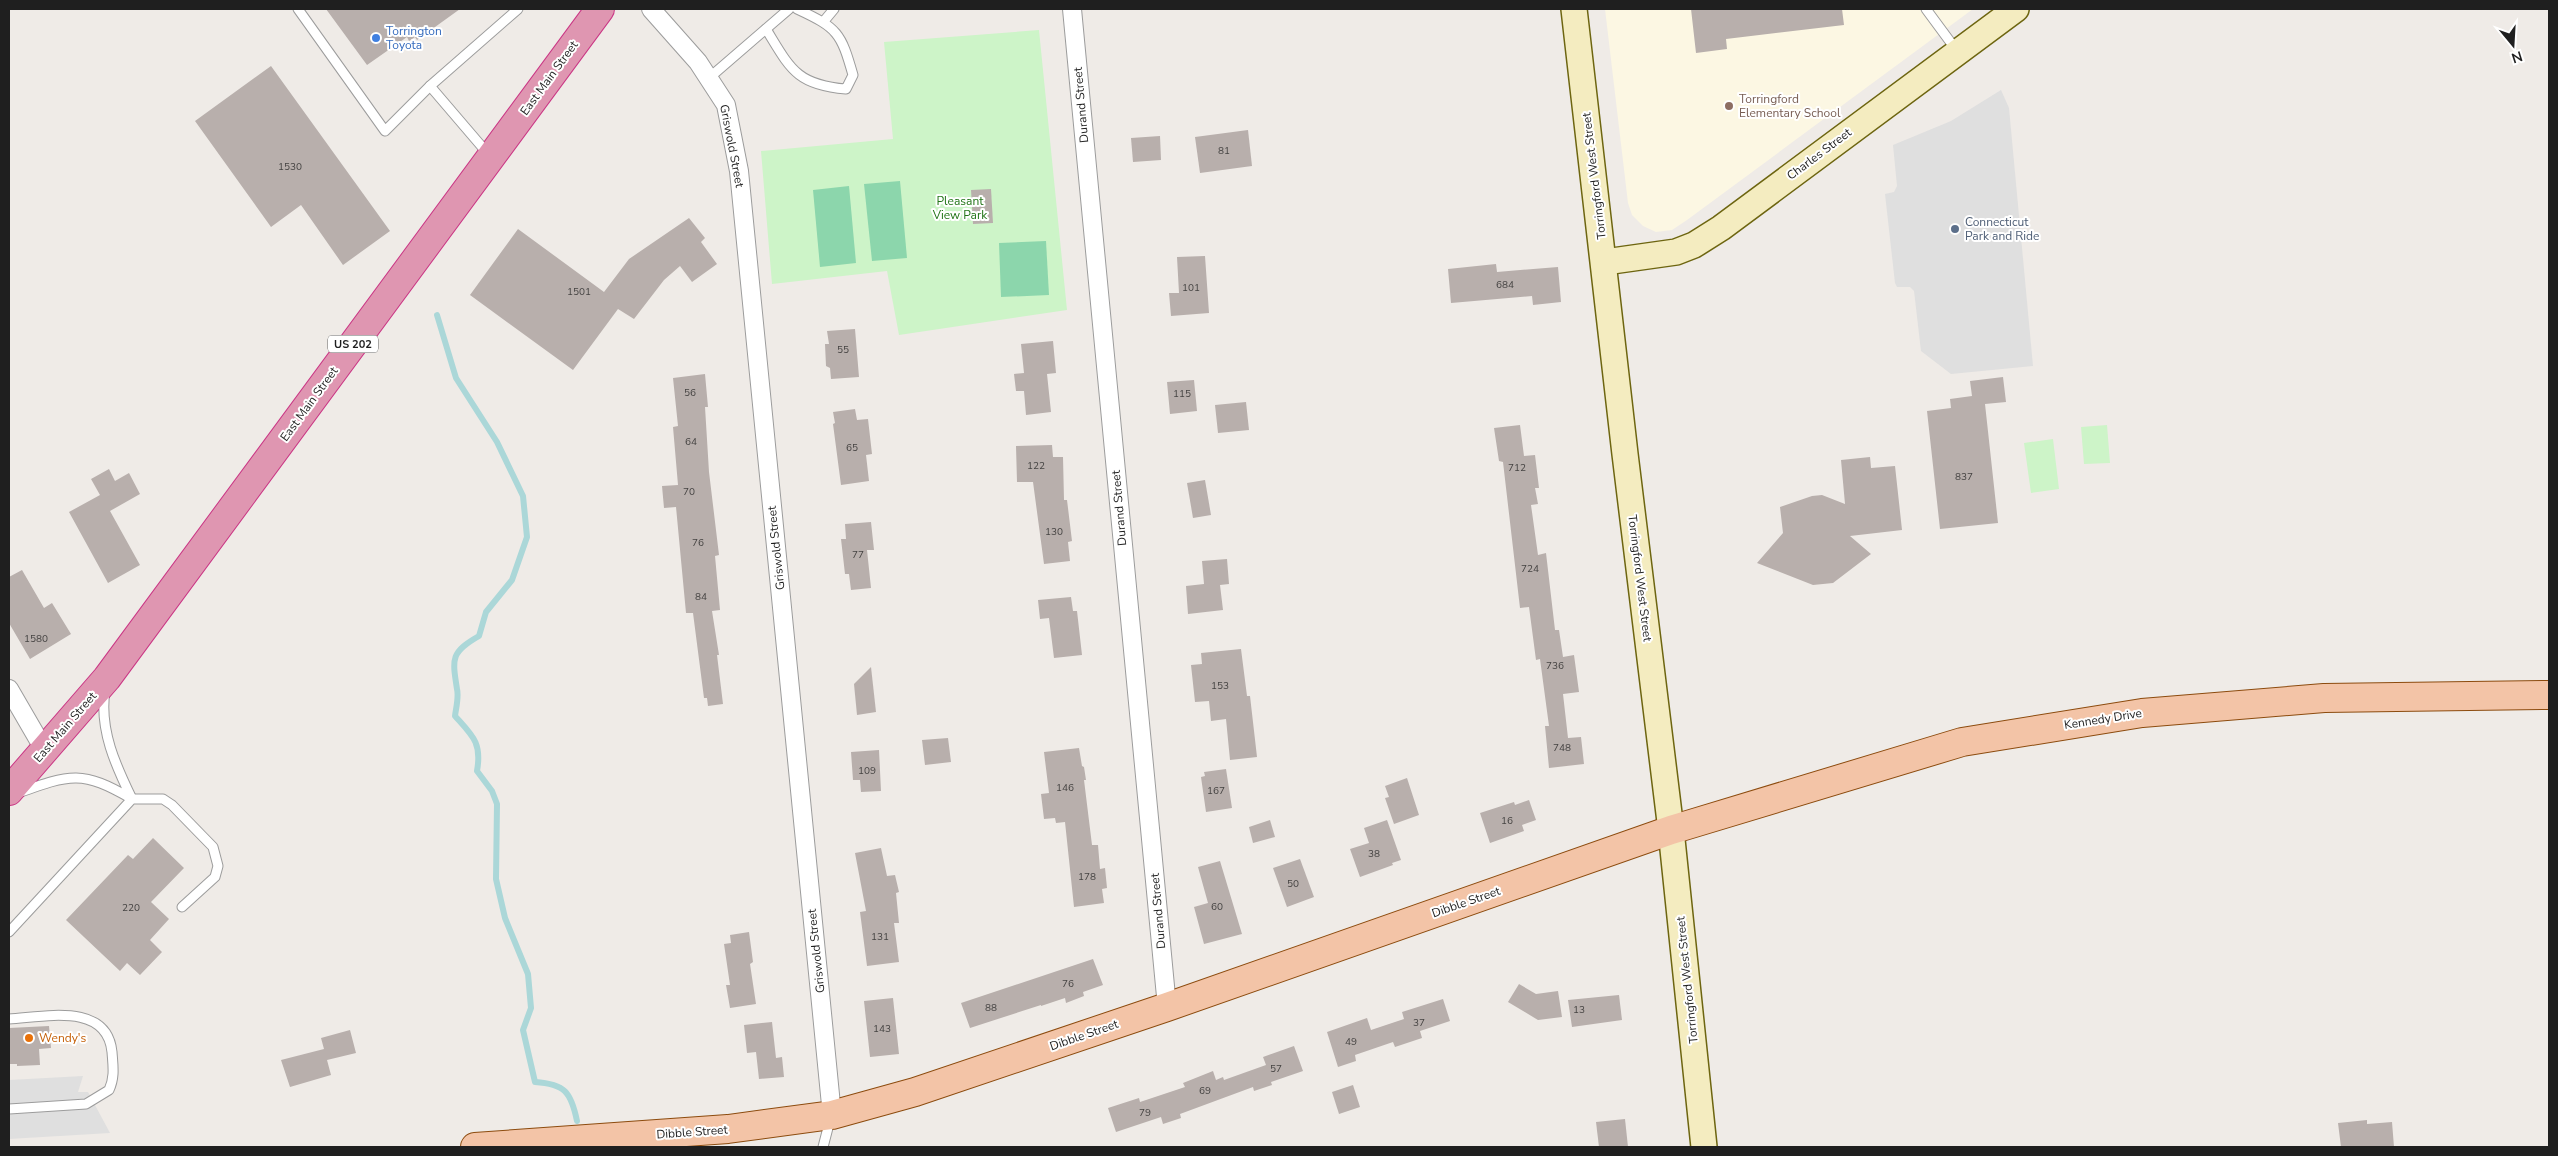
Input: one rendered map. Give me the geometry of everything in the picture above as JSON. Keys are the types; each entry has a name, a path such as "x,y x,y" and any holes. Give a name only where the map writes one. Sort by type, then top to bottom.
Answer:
{"highway":[{"name":"East Main Street","path":"9,791 107,678 600,9"}],"main road":[{"name":"Torringford West Street","path":"1574,9 1605,262 1625,454 1671,830 1704,1147"},
{"name":"Charles Street","path":"1605,262 1676,252 1694,245 1721,228 2016,9"},
{"name":"Kennedy Drive","path":"1671,830 1962,742 2142,712 2324,698 2549,695"},
{"name":"Dibble Street","path":"475,1147 728,1129 832,1115 915,1092 1167,1007 1671,830"}],"street":[{"name":"Griswold Street","path":"651,9 698,62 726,105 739,171 832,1115"},
{"name":"Durand Street","path":"1072,9 1167,1007"},
{"path":"9,690 45,751"}],"lane":[{"path":"298,9 385,131 430,86 518,9"},
{"path":"709,78 789,9"},
{"path":"766,29 796,75 823,87 846,89 853,75 843,41 824,21 797,9"},
{"path":"824,21 834,9"},
{"path":"1926,9 1958,51"},
{"path":"430,86 491,157"},
{"path":"107,678 104,699 108,742 113,758 132,799"},
{"path":"9,797 53,780 82,777 105,784 132,799 163,799 172,805 213,847 218,866 215,877 182,907"},
{"path":"9,932 132,799"},
{"path":"9,1019 85,1016 97,1023 107,1034 111,1044 114,1074 109,1090 86,1104 9,1109"},
{"path":"823,1147 832,1115"}],"shaded area":[{"name":"Torringford Elementary School","path":"1605,9 1973,9 1687,220 1672,230 1656,232 1643,226 1632,215 1628,203"},
{"name":"Connecticut Park and Ride","path":"2001,90 2009,108 2033,366 1951,374 1921,351 1914,291 1910,287 1897,287 1895,283 1885,194 1894,192 1897,186 1893,145 1951,121"},
{"path":"83,1076 78,1092 88,1092 110,1133 9,1139 9,1080"}],"green space":[{"name":"Pleasant View Park","path":"1039,30 1067,310 899,335 887,271 772,284 761,151 893,139 884,42"},
{"path":"900,181 907,258 872,261 864,184"},
{"path":"849,186 856,263 820,267 813,190"},
{"path":"1046,241 1049,295 1001,297 999,243"},
{"path":"2107,425 2110,463 2084,464 2081,427"},
{"path":"2053,439 2059,489 2031,493 2024,443"}],"building":[{"name":"Torrington Toyota","path":"326,9 460,9 417,40 415,37 409,41 407,37 367,65"},
{"path":"1691,9 1842,9 1844,25 1726,39 1727,49 1696,53"},
{"path":"271,66 390,231 343,265 301,205 271,227 195,121"},
{"path":"1248,130 1252,166 1200,173 1195,137"},
{"path":"1160,136 1161,160 1133,162 1131,138"},
{"path":"991,189 993,223 973,224 971,190"},
{"path":"689,218 705,238 701,242 717,264 692,282 680,266 664,280 634,319 618,309 573,370 470,295 518,229 604,292 629,259"},
{"path":"1205,256 1209,313 1171,316 1169,293 1179,293 1177,257"},
{"path":"1496,264 1497,272 1558,267 1561,302 1533,305 1532,296 1451,303 1448,269"},
{"path":"855,329 859,377 831,379 830,368 826,366 825,344 829,344 827,331"},
{"path":"1053,341 1056,373 1047,374 1051,412 1026,415 1024,391 1016,391 1014,374 1024,373 1021,344"},
{"path":"705,374 708,407 705,407 709,472 719,555 715,556 720,610 712,611 719,655 717,655 723,704 708,706 707,698 704,698 693,613 686,613 676,507 664,508 662,486 678,485 673,427 678,426 673,378"},
{"path":"2003,377 2006,402 1985,404 1998,523 1940,529 1927,411 1951,408 1950,399 1972,396 1970,381"},
{"path":"1194,380 1197,411 1170,414 1167,382"},
{"path":"1246,402 1249,430 1218,433 1215,405"},
{"path":"855,409 857,420 868,419 872,454 866,455 869,481 841,485 833,412"},
{"path":"1520,425 1524,456 1535,455 1539,488 1535,488 1538,504 1531,505 1538,555 1546,553 1555,630 1559,630 1563,657 1574,655 1579,692 1563,694 1568,738 1581,737 1584,764 1549,768 1545,726 1549,726 1540,659 1536,660 1529,607 1520,608 1503,462 1499,461 1494,428"},
{"path":"1052,445 1053,457 1063,457 1064,500 1067,500 1072,541 1068,542 1070,561 1044,564 1033,482 1017,482 1016,446"},
{"path":"1870,457 1871,468 1895,466 1902,530 1850,536 1871,554 1833,583 1813,585 1757,563 1783,533 1780,507 1812,496 1822,495 1845,504 1841,460"},
{"path":"109,469 115,481 129,473 140,494 110,511 140,565 108,583 69,512 100,495 91,479"},
{"path":"1205,480 1211,515 1193,518 1187,483"},
{"path":"871,522 874,550 867,550 871,588 851,590 849,574 845,574 841,539 846,539 845,524"},
{"path":"1227,559 1229,584 1220,585 1223,610 1188,614 1186,586 1204,584 1202,561"},
{"path":"22,570 44,608 52,603 71,634 30,659 9,623 9,577"},
{"path":"1071,597 1073,611 1077,611 1082,655 1054,658 1049,618 1040,619 1038,600"},
{"path":"1241,649 1247,696 1250,696 1257,757 1230,760 1226,719 1211,721 1209,701 1195,702 1191,665 1202,664 1201,653"},
{"path":"871,667 876,712 857,715 854,684"},
{"path":"948,738 951,762 925,765 922,740"},
{"path":"1079,748 1086,780 1084,780 1092,845 1098,845 1100,869 1105,868 1107,888 1102,889 1104,903 1074,907 1065,822 1056,823 1055,818 1044,819 1041,794 1049,793 1044,752"},
{"path":"879,750 881,791 861,792 860,780 853,780 851,752"},
{"path":"1226,769 1232,808 1206,812 1201,777 1205,776 1204,772"},
{"path":"1407,778 1419,815 1394,824 1385,798 1389,797 1385,786"},
{"path":"1529,800 1536,820 1522,825 1524,831 1490,843 1480,813 1514,802 1515,805"},
{"path":"1270,820 1275,837 1253,843 1249,827"},
{"path":"1387,820 1401,860 1392,863 1393,865 1360,877 1350,849 1369,843 1364,828"},
{"path":"153,838 184,868 151,902 169,919 150,940 162,952 140,975 127,963 120,971 66,920 128,855 133,859"},
{"path":"881,848 887,876 895,875 899,892 896,893 899,923 894,923 899,962 867,966 860,912 866,911 855,853"},
{"path":"1300,859 1314,897 1287,907 1273,868"},
{"path":"1220,861 1242,934 1204,944 1194,907 1208,903 1198,867"},
{"path":"749,932 753,962 750,964 756,1004 730,1008 726,985 730,985 724,944 731,943 730,935"},
{"path":"1093,959 1103,985 1083,992 1084,996 1066,1003 1065,998 970,1028 961,1003"},
{"path":"1519,984 1536,994 1558,991 1562,1017 1538,1020 1508,1002"},
{"path":"1619,995 1622,1020 1572,1027 1568,1000"},
{"path":"893,998 899,1054 870,1057 864,1001"},
{"path":"1443,999 1450,1021 1420,1031 1422,1038 1395,1047 1393,1042 1355,1055 1356,1061 1338,1067 1327,1032 1367,1018 1371,1030 1404,1019 1402,1012"},
{"path":"772,1022 776,1058 782,1057 784,1077 759,1079 756,1052 747,1053 744,1025"},
{"name":"Wendy's","path":"49,1026 51,1048 39,1049 40,1065 17,1066 17,1064 9,1064 9,1028"},
{"path":"350,1030 356,1053 327,1060 331,1075 290,1087 281,1060 324,1049 321,1038"},
{"path":"1294,1046 1303,1071 1271,1082 1272,1085 1254,1091 1253,1087 1180,1114 1181,1118 1163,1124 1161,1117 1116,1132 1108,1108 1139,1098 1140,1102 1185,1087 1183,1083 1213,1071 1216,1080 1223,1077 1224,1080 1266,1065 1263,1057"},
{"path":"1353,1085 1360,1107 1339,1114 1332,1092"},
{"path":"1625,1119 1628,1147 1599,1147 1596,1122"},
{"path":"2367,1120 2367,1124 2392,1122 2394,1147 2341,1147 2338,1123"}],"waterway":[{"path":"437,315 456,378 497,442 523,496 527,537 512,580 486,612 479,636 458,652 454,663 458,695 455,716 475,740 478,753 477,771 492,791 497,804 496,879 505,918 528,974 531,1008 523,1030 535,1082 553,1085 565,1091 572,1103 577,1121"}],"place":[{"name":"Torrington Toyota","path":"376,38"},
{"name":"Torringford Elementary School","path":"1729,106"},
{"name":"Connecticut Park and Ride","path":"1955,229"},
{"name":"Wendy's","path":"29,1038"}]}
